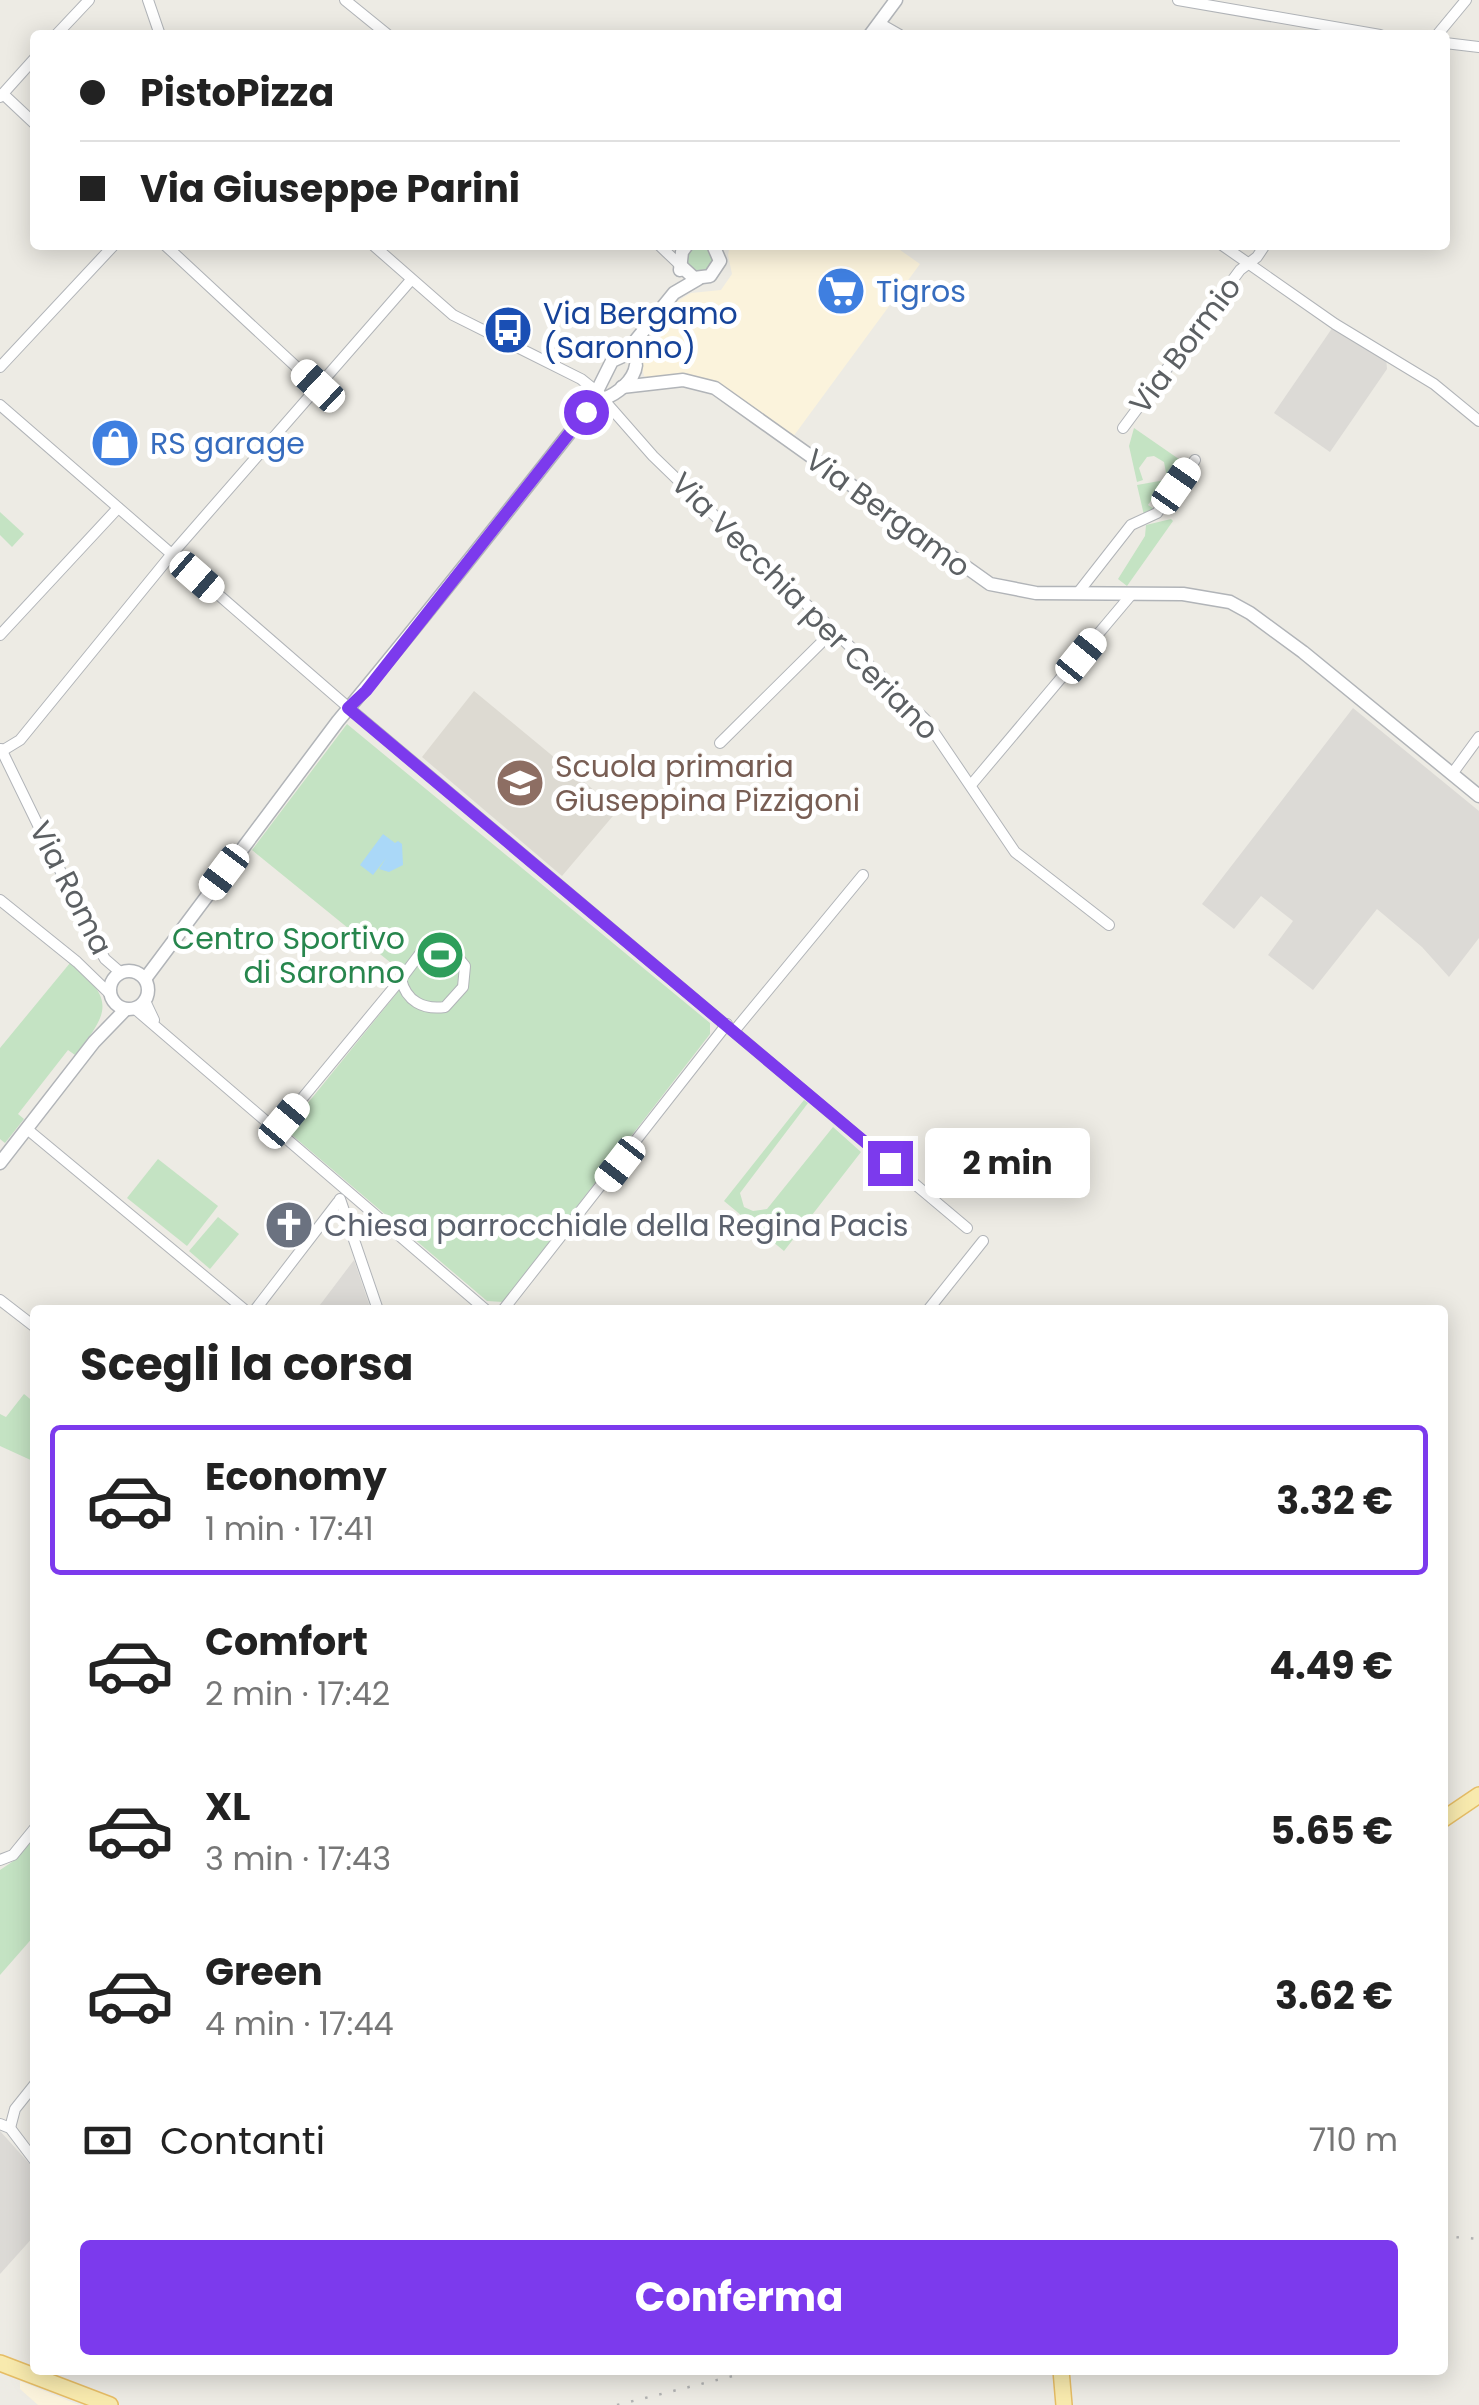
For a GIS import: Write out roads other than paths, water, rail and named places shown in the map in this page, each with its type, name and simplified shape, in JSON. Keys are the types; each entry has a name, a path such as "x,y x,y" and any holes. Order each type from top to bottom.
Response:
{"main road":[{"path":"1448,1816 1479,1795"},
{"path":"0,2363 30,2374"},
{"path":"31,2375 110,2405"},
{"path":"1061,2375 1064,2405"}],"street":[{"path":"61,30 89,0"},
{"path":"148,0 158,30"},
{"path":"345,0 382,30"},
{"path":"874,30 896,0"},
{"path":"1178,0 1351,30"},
{"path":"1441,30 1466,0"},
{"path":"879,23 891,30"},
{"path":"1450,44 1479,47"},
{"path":"30,63 1,95 30,120"},
{"path":"0,367 109,250"},
{"path":"170,250 318,386"},
{"name":"Via Bergamo","path":"379,250 453,315 605,392 688,380 715,388 980,580 1022,592 1211,597 1250,613 1479,796"},
{"path":"664,250 698,279"},
{"path":"141,976 293,772 366,691 586,412 605,392 634,374 631,361 646,330 674,293 682,250"},
{"path":"674,293 715,272 718,250"},
{"path":"1229,250 1386,357 1434,384 1479,421"},
{"name":"Via Bormio","path":"1123,428 1240,270 1261,250"},
{"path":"1,749 20,740 172,555 411,280"},
{"path":"605,392 612,362 631,361"},
{"name":"Via Bergamo","path":"631,361 663,382"},
{"name":"Via Vecchia per Ceriano","path":"605,392 620,418 653,456 925,719 1014,852 1108,925"},
{"path":"0,405 348,708 967,1228"},
{"path":"1076,594 1131,524 1157,513 1194,460"},
{"path":"0,635 118,508"},
{"path":"971,785 1131,595"},
{"path":"720,743 834,631"},
{"path":"1452,774 1479,736"},
{"name":"Via Roma","path":"1,749 94,940 105,959 120,972"},
{"path":"506,1305 731,1027 863,875"},
{"path":"0,900 77,962 117,1006 135,1006 480,1305"},
{"path":"276,1130 428,943 451,949 465,966 462,986 445,1007 431,1009 410,998 401,979"},
{"path":"0,1163 94,1042 107,1017 112,980 120,972 141,976 148,987 135,1006 94,1042"},
{"path":"26,1129 240,1305"},
{"path":"259,1305 347,1191"},
{"path":"338,1202 376,1305"},
{"path":"932,1305 982,1241"},
{"path":"0,1300 30,1323"},
{"path":"0,1860 13,1855 30,1834"},
{"path":"30,2090 5,2126 30,2155"}],"water":[{"path":"383,834 402,844 403,865 389,872 379,869 386,858 373,875 360,865"}],"railway":[{"path":"1448,2236 1479,2239"},
{"path":"617,2405 737,2375"}],"place":[{"name":"Tigros","path":"841,291"},
{"name":"Via Bergamo (Saronno)","path":"508,330"},
{"name":"RS garage","path":"115,443"},
{"name":"Scuola primaria Giuseppina Pizzigoni","path":"520,783"},
{"name":"Centro Sportivo di Saronno","path":"440,955"},
{"name":"Chiesa parrocchiale della Regina Pacis","path":"289,1225"}]}
